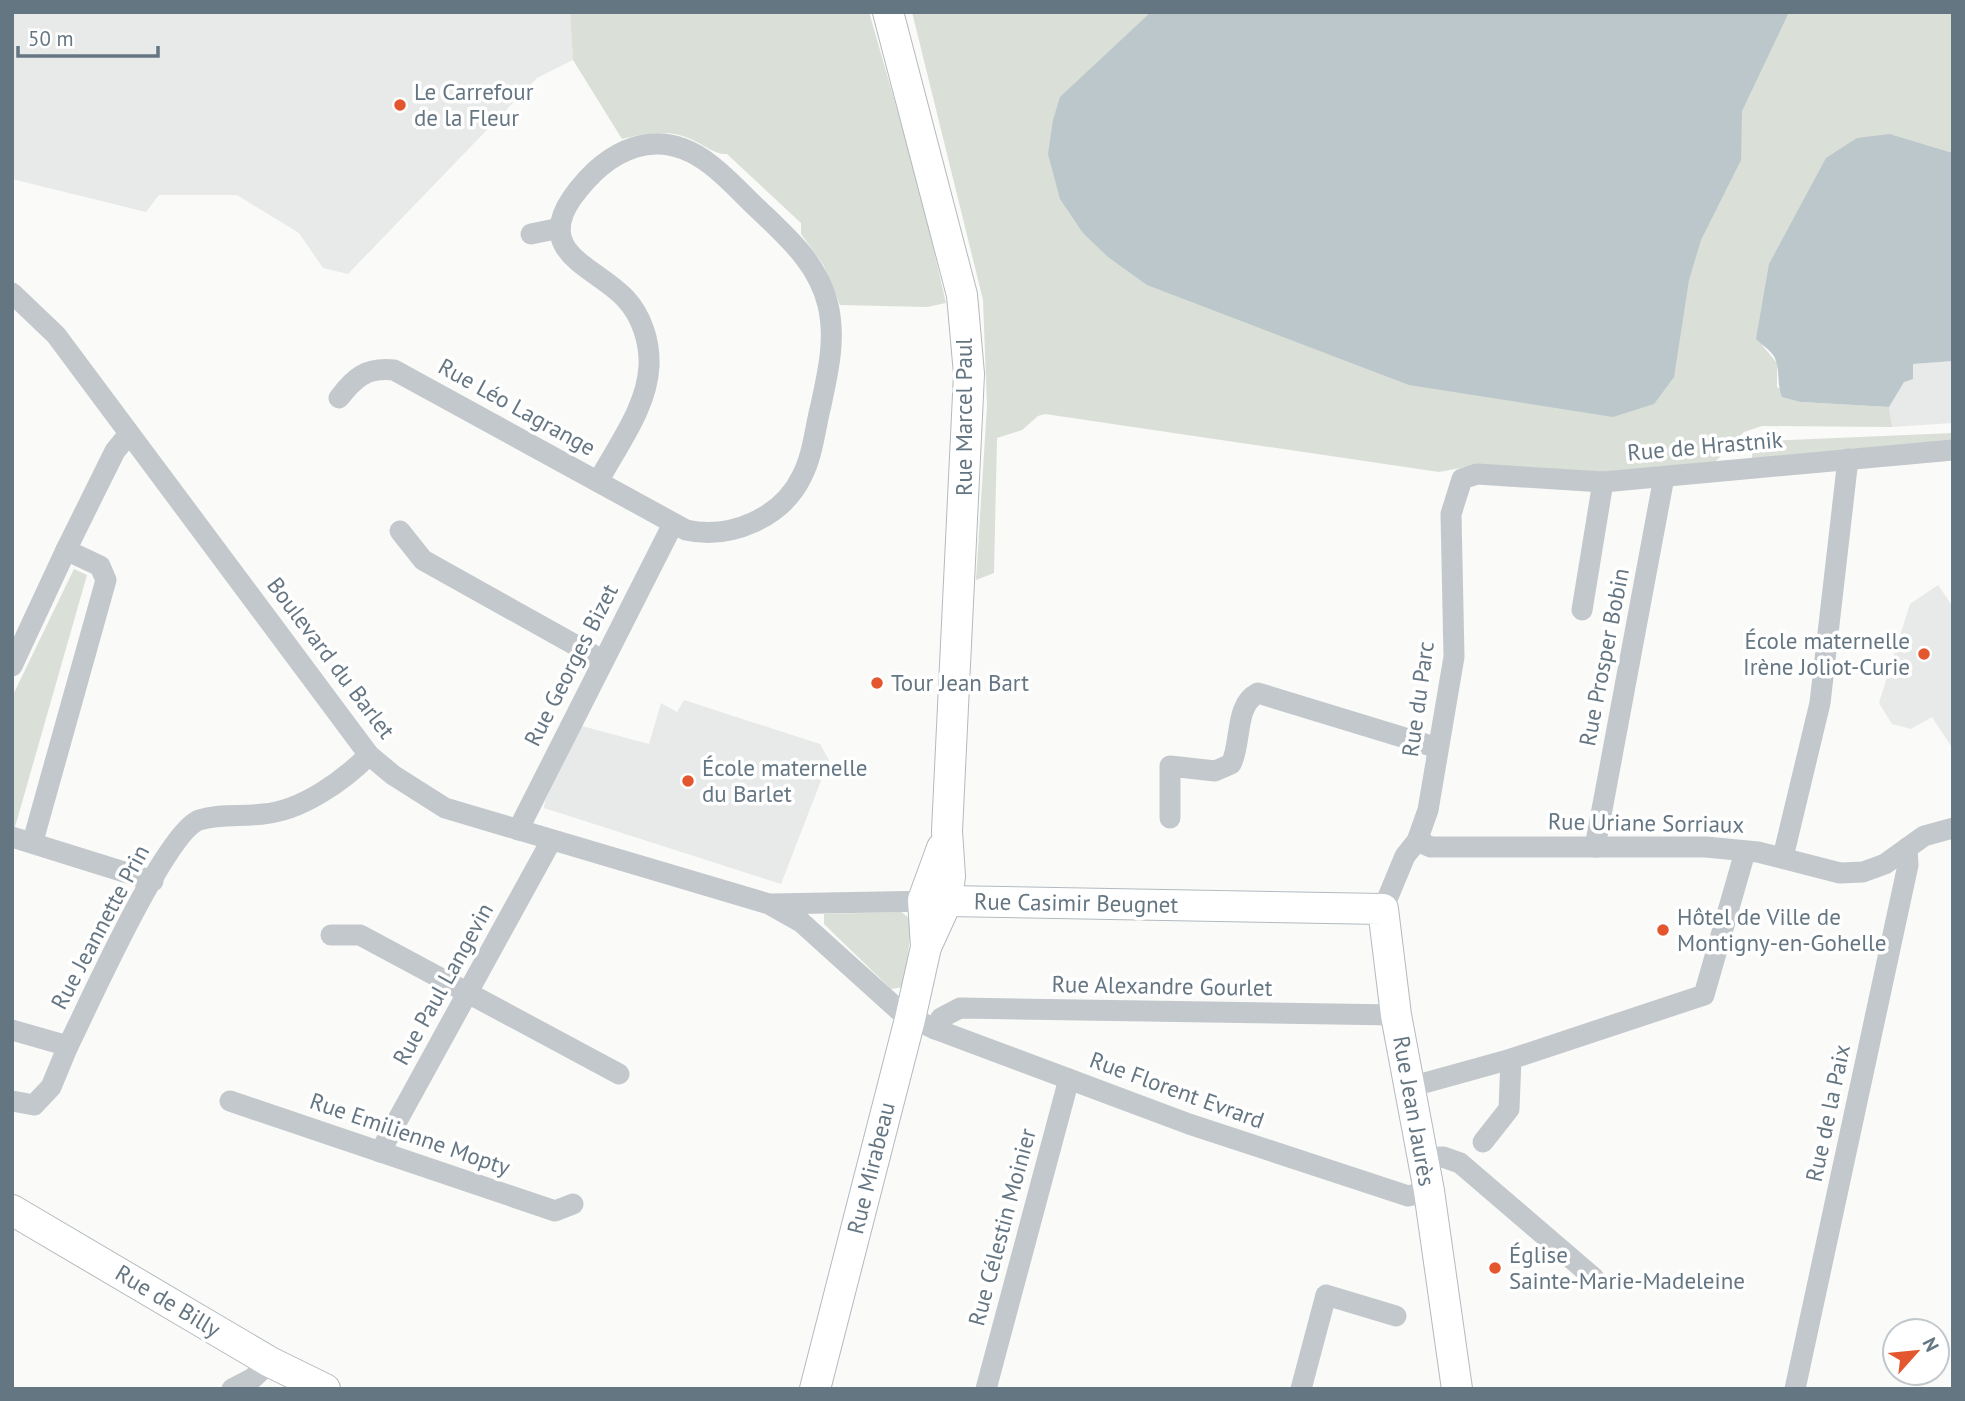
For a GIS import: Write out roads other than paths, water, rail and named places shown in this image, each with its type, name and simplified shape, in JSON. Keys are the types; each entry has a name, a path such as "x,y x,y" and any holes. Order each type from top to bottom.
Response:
{"street":[{"name":"Rue Marcel Paul","path":"888,12 962,295 969,374 947,831 935,901"},
{"name":"Rue Léo Lagrange","path":"339,398 354,379 366,371 394,370 673,524 703,534 720,534 741,528 771,512 796,488 808,461 832,347 828,305 822,287 803,253 712,165 683,149 664,144 630,148 604,162 571,199 560,228"},
{"path":"531,234 560,228 561,238 575,261 626,300 641,323 648,349 646,388 640,406 598,482"},
{"name":"Boulevard du Barlet","path":"12,293 56,335 369,755 393,775 445,808 769,904"},
{"path":"12,666 115,451 129,434"},
{"name":"Rue de Hrastnik","path":"1462,480 1477,474 1603,482 1953,450"},
{"path":"1783,857 1820,703 1849,459"},
{"name":"Rue Prosper Bobin","path":"1595,847 1664,477"},
{"name":"Rue du Parc","path":"1417,841 1428,810 1454,657 1451,513 1462,480"},
{"path":"1582,610 1603,482"},
{"name":"Rue Georges Bizet","path":"518,830 673,524"},
{"path":"400,531 423,560 602,660"},
{"path":"33,841 106,580 100,566 66,550"},
{"path":"1170,818 1170,766 1215,771 1231,764 1244,708 1250,697 1258,693 1438,748"},
{"name":"Rue Jeannette Prin","path":"12,1101 34,1105 51,1087 68,1046 153,881 173,846 197,821 228,814 265,814 304,802 351,772 369,755"},
{"name":"Rue Uriane Sorriaux","path":"1417,841 1431,847 1706,848 1783,857 1840,873 1863,872 1885,864 1924,836 1953,828"},
{"path":"12,837 33,841 153,881"},
{"name":"Rue Paul Langevin","path":"380,1152 551,841"},
{"name":"Rue Jean Jaurès","path":"1417,841 1405,856 1383,909 1396,1016 1429,1191 1457,1389"},
{"name":"Rue de la Paix","path":"1795,1389 1908,865 1907,848"},
{"path":"1410,1087 1511,1059 1704,995 1745,852"},
{"name":"Rue Casimir Beugnet","path":"769,904 803,913 935,901 1383,909"},
{"name":"Rue Mirabeau","path":"815,1389 922,1024 926,947 935,901"},
{"path":"803,913 922,1024"},
{"path":"331,935 360,935 619,1074"},
{"name":"Rue Alexandre Gourlet","path":"922,1024 960,1009 1396,1016"},
{"name":"Rue Florent Evrard","path":"922,1024 1189,1125 1408,1196 1429,1191"},
{"path":"12,1030 68,1046"},
{"path":"1483,1142 1508,1109 1511,1059"},
{"name":"Rue Célestin Moinier","path":"986,1389 1069,1079"},
{"name":"Rue Emilienne Mopty","path":"230,1101 555,1211 573,1204"},
{"path":"1423,1158 1443,1157 1460,1163 1594,1278"},
{"name":"Rue de Billy","path":"12,1210 270,1362 325,1389"},
{"path":"1301,1389 1326,1295 1396,1316"},
{"path":"232,1389 253,1378 270,1362"}],"place":[{"name":"Le Carrefour de la Fleur","path":"400,105"},
{"name":"École maternelle Irène Joliot-Curie","path":"1924,654"},
{"name":"Tour Jean Bart","path":"877,683"},
{"name":"École maternelle du Barlet","path":"688,781"},
{"name":"Hôtel de Ville de Montigny-en-Gohelle","path":"1663,930"},
{"name":"Église Sainte-Marie-Madeleine","path":"1495,1268"}]}
